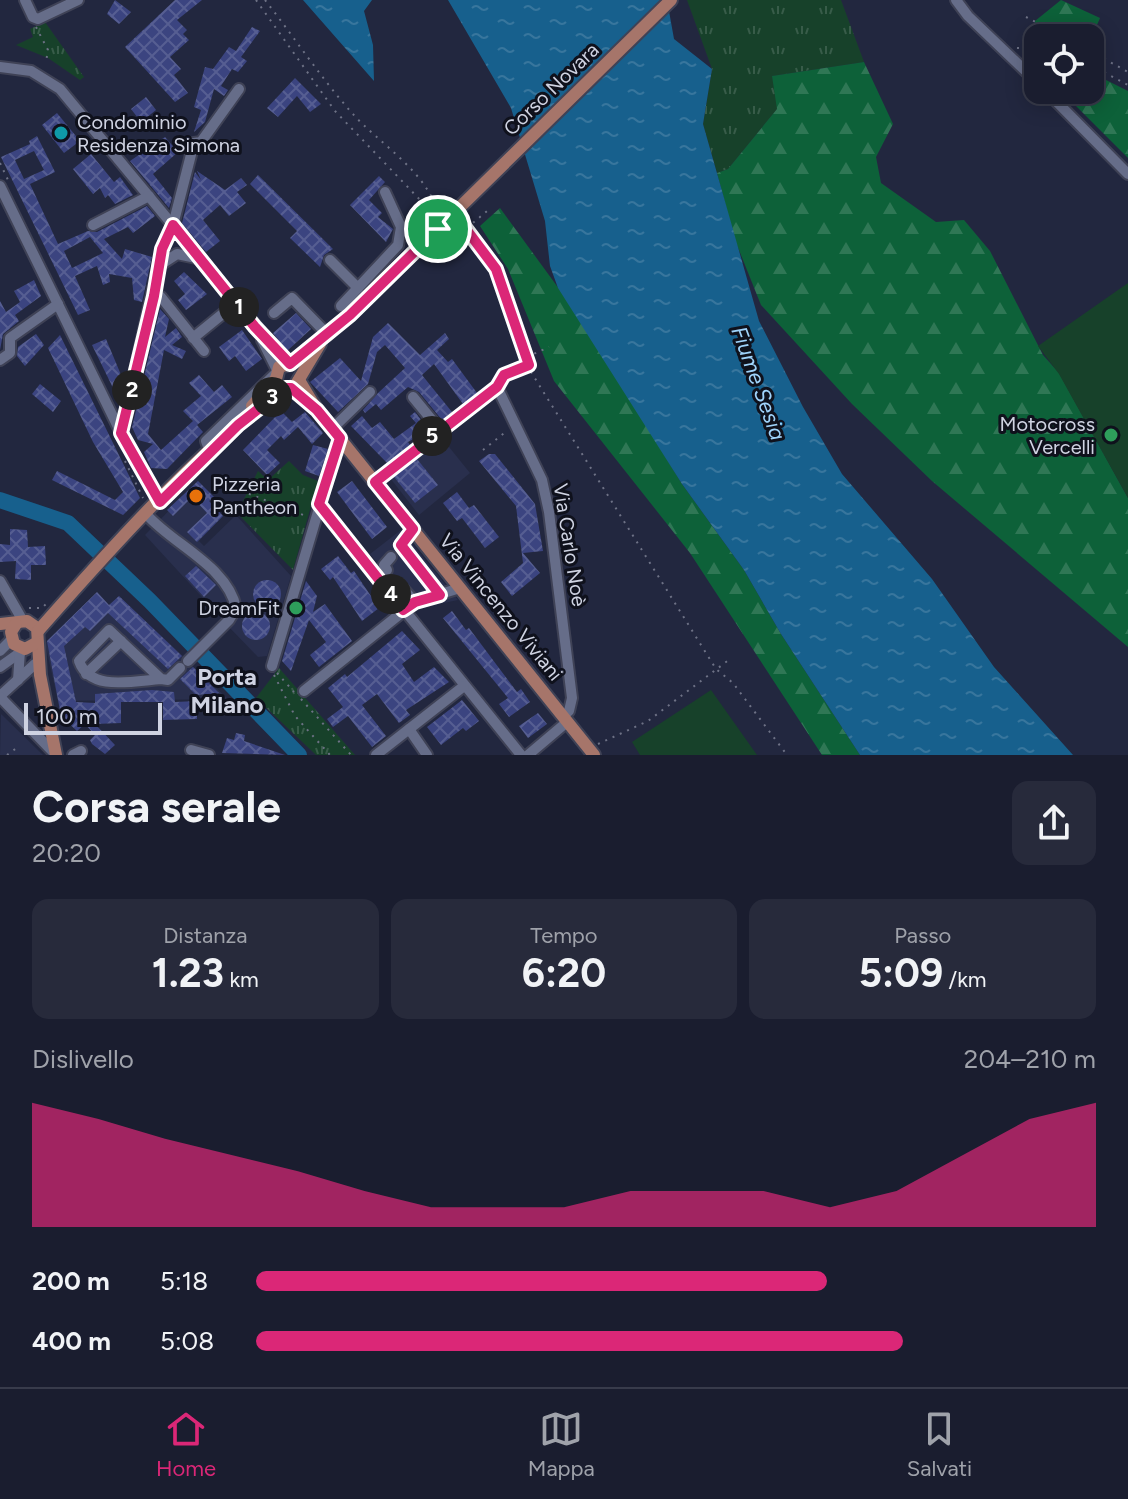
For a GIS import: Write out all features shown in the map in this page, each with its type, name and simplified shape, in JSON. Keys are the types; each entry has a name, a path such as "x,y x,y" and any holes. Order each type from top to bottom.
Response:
{"main road":[{"name":"Corso Novara","path":"22,636 128,534 146,509 160,502 326,337 342,307 438,229 671,0"},
{"name":"Via Vincenzo Viviani","path":"287,376 565,719 594,750"},
{"path":"0,624 22,636 37,669 56,755"}],"street":[{"path":"25,0 35,19 78,0"},
{"path":"956,0 968,16 1024,68"},
{"path":"0,67 31,71 53,82 201,259 255,327 287,376 206,441 210,452"},
{"path":"164,261 162,249 173,225 194,143 201,142 239,89"},
{"path":"1059,104 1128,174"},
{"path":"0,186 121,433 160,502"},
{"path":"342,307 398,245 401,227 385,192"},
{"path":"93,225 149,196"},
{"path":"121,433 164,261 177,246 180,234"},
{"path":"164,261 177,254 201,259"},
{"path":"330,260 358,288"},
{"path":"154,296 161,297 204,351"},
{"path":"274,313 292,298 326,337"},
{"path":"193,338 236,303"},
{"path":"0,360 10,353 10,338 58,304"},
{"path":"375,482 497,387"},
{"name":"Via Carlo Noè","path":"497,387 542,480 549,512 572,698 565,719"},
{"path":"272,666 315,520 336,433 370,392"},
{"path":"413,397 440,430"},
{"path":"319,504 521,755"},
{"path":"146,509 191,555 202,559 226,584 236,608 168,680 96,682 86,674 79,661 109,630 161,679"},
{"path":"387,570 384,565 413,529"},
{"path":"396,551 440,595"},
{"path":"0,581 12,597 22,636 18,680"},
{"path":"398,583 415,602"},
{"path":"304,691 415,602 460,588"},
{"path":"0,595 12,597"},
{"path":"0,651 22,636"},
{"path":"0,667 22,636"},
{"path":"86,674 121,641"},
{"path":"37,669 18,680 0,697 56,755"},
{"path":"376,755 464,686"},
{"path":"528,755 565,719"},
{"path":"409,729 427,755"},
{"path":"191,750 209,755"}],"path":[{"path":"256,0 335,111 423,203 426,211 422,221 398,245"},
{"path":"265,0 350,111 422,183 435,204 438,229"},
{"path":"1026,17 1039,24"},
{"path":"37,29 48,50 46,62"},
{"path":"1004,47 1024,48"},
{"path":"1104,59 1128,72"},
{"path":"1104,72 1128,85"},
{"path":"457,210 496,269 529,365 716,669 733,683 787,755"},
{"path":"467,228 487,211"},
{"path":"526,357 549,347"},
{"path":"497,387 504,375 529,365"},
{"path":"483,450 516,426"},
{"path":"131,467 146,509"},
{"path":"234,488 315,520"},
{"path":"34,608 42,608"},
{"path":"594,750 648,721 730,659"},
{"path":"272,666 295,716 330,755"},
{"path":"272,666 351,755"},
{"path":"7,755 18,747"}],"shaded area":[{"path":"441,437 470,473 419,515 390,478"},
{"path":"198,481 214,497 210,502 223,516 199,541 204,546 236,515 291,576 267,656 258,657 228,626 190,664 228,699 58,701 45,643 92,597 105,609 119,596 185,658 223,620 145,535"},
{"path":"401,530 458,600 415,609 395,585 370,554"},
{"path":"1,714 43,755 0,755"}],"green space":[{"path":"687,0 841,0 864,62 772,76 778,108 728,169 717,173 703,124 712,69"},
{"path":"1061,0 1100,18 1097,24 1035,24"},
{"path":"45,22 84,77 80,80 48,58 16,45 33,37 30,29"},
{"path":"864,62 893,124 876,157 881,183 936,222 964,220 990,251 1043,355 1059,373 1128,498 1128,647 932,481 852,404 761,305 735,240 717,173 728,169 777,109 772,76"},
{"path":"1104,79 1128,91 1128,158 1074,104 1104,104"},
{"path":"500,208 581,319 682,484 744,570 781,634 860,755 822,755 690,553 554,381 508,269 480,226"},
{"name":"Motocross Vercelli","path":"1128,283 1128,498 1059,374 1038,346"},
{"path":"289,461 303,475 318,481 293,570 237,513 258,471 268,480"},
{"path":"279,668 355,755 316,755 256,698"},
{"path":"711,690 757,755 640,755 632,742"}],"water":[{"path":"303,0 372,0 364,11 373,45 374,81"},
{"name":"Fiume Sesia","path":"448,0 667,0 674,39 712,69 703,124 759,321 803,407 842,474 932,579 994,667 1073,755 860,755 781,634 744,570 682,484 558,288 550,266 545,221 511,108"}],"building":[{"path":"115,0 131,12 119,24 107,14"},
{"path":"175,0 202,0 177,20 187,30 183,34 189,40 170,57 181,69 174,75 188,93 175,102 125,47"},
{"path":"252,27 260,31 241,57 247,61 238,72 232,69 221,86 228,90 224,96 214,89 205,122 194,132 201,110 194,107 205,67 213,69 229,47 236,51"},
{"path":"295,78 321,104 310,112 297,96 278,117 267,108"},
{"path":"146,97 156,110 141,122 131,109"},
{"name":"Condominio Residenza Simona","path":"57,113 80,141 64,153 42,125"},
{"path":"37,136 55,172 30,184 58,244 88,231 97,232 147,206 155,216 133,233 128,227 104,239 122,259 125,249 152,257 142,302 134,300 132,278 109,274 110,282 103,285 97,266 75,276 90,310 78,315 1,157 30,144 29,141","holes":["34,151 44,170 24,179 15,160","90,237 103,253 72,268 64,251"]},
{"path":"165,137 178,152 153,174 172,198 169,208 130,161"},
{"path":"91,154 114,182 120,177 133,195 115,204 108,195 105,198 100,188 93,194 73,169"},
{"path":"197,171 225,190 241,178 247,185 237,192 246,203 229,216 220,205 203,220 220,241 206,252 182,223 195,172 201,180"},
{"path":"258,175 333,249 324,255 320,267 290,238 297,231 250,184"},
{"path":"379,176 385,182 369,200 382,213 378,217 393,229 386,242 350,205"},
{"path":"184,272 207,294 186,310 178,300 185,294 174,281"},
{"path":"34,280 41,296 15,315 19,321 3,334 0,350 0,301 6,312 20,302 14,291"},
{"path":"160,309 169,319 165,337 176,328 182,337 172,345 186,351 182,359 164,350 148,434 161,450 193,421 183,411 201,396 189,383 199,375 214,392 222,385 232,397 197,425 203,432 167,469 151,468 144,452 153,444 138,440 132,427"},
{"path":"296,313 311,329 287,351 273,333"},
{"path":"388,323 420,355 445,333 449,339 437,350 448,362 452,359 477,393 463,404 434,364 422,375 452,412 442,420 419,392 408,387 381,410 376,404 365,413 363,410 378,393 405,368 385,345 377,352 368,384 338,412 310,382 340,358 361,381 373,337"},
{"path":"242,330 262,359 246,371 235,356 229,361 219,347"},
{"path":"36,334 44,345 25,366 17,356 18,347"},
{"path":"60,335 140,498 123,515 52,480 57,471 115,500 123,492 93,442 48,348"},
{"path":"106,339 124,382 121,394 116,394 92,345"},
{"path":"40,384 61,401 53,412 32,394"},
{"path":"281,411 292,422 305,412 323,433 312,444 298,427 284,440 281,436 267,450 280,463 267,475 243,450"},
{"path":"415,412 429,430 408,442 410,445 387,463 351,426 362,416 372,428 380,422 394,439 416,423 410,416"},
{"path":"313,445 328,449 319,476 305,471"},
{"path":"489,454 495,454 535,504 543,551 523,553 540,573 512,596 501,582 523,563 516,506 479,461"},
{"path":"417,459 438,485 415,503 394,477"},
{"path":"198,481 214,497 209,501 223,516 197,542 187,532 207,513 192,497 173,516 167,510"},
{"path":"352,481 387,527 372,539 337,492"},
{"path":"457,492 469,508 474,505 499,537 485,548 462,518 457,521 443,503"},
{"path":"10,529 27,530 28,547 45,546 46,565 31,565 31,580 15,579 16,561 0,562 0,544 10,545"},
{"path":"338,556 351,573 354,571 379,608 362,621 333,577 330,580 321,569"},
{"path":"196,566 216,585 204,597 185,576"},
{"path":"267,580 277,584 281,594 277,604 267,608 257,604 253,594 257,584"},
{"path":"306,581 317,596 313,612 325,604 352,641 319,667 310,655 326,642 309,620 291,671 282,661"},
{"path":"97,592 109,605 119,596 182,656 168,669 108,613 90,631 85,627 64,646 76,702 95,703 95,694 152,690 174,692 175,702 197,701 197,719 163,720 163,702 121,702 121,723 95,724 115,745 105,754 92,744 90,740 95,735 85,724 77,731 61,716 47,641"},
{"path":"452,611 466,630 469,628 517,692 521,689 530,702 509,717 499,704 508,698 443,618"},
{"path":"256,612 266,616 270,626 266,636 256,640 246,636 242,626 246,616"},
{"path":"402,631 420,650 402,664 414,682 434,667 449,682 406,710 410,715 399,723 377,694 362,705 386,736 372,747 348,716 333,727 327,719 343,707 328,688 345,674 347,677"},
{"path":"193,667 219,693 196,695 180,679"},
{"path":"462,700 479,721 466,731 463,728 441,745 427,727"},
{"path":"538,713 547,724 528,738 519,726"},
{"path":"236,733 245,735 244,741 285,755 222,753 227,738 234,740"}],"waterway":[{"path":"0,500 68,523 150,601 299,755"}],"place":[{"name":"Condominio Residenza Simona","path":"61,133"},
{"name":"Motocross Vercelli","path":"1111,435"},
{"name":"Pizzeria Pantheon","path":"196,496"},
{"name":"DreamFit","path":"296,608"}],"district":[{"name":"Porta Milano","path":"227,691"}],"route":[{"path":"454,213 487,255 503,287 529,365 504,375 497,387 375,482 413,529 401,545 440,595 415,602 403,610 319,504 340,438 317,410 291,388 285,388 238,425 160,502 121,433 154,296 162,249 173,225 255,327 290,364 350,315 438,229 454,213"}]}
